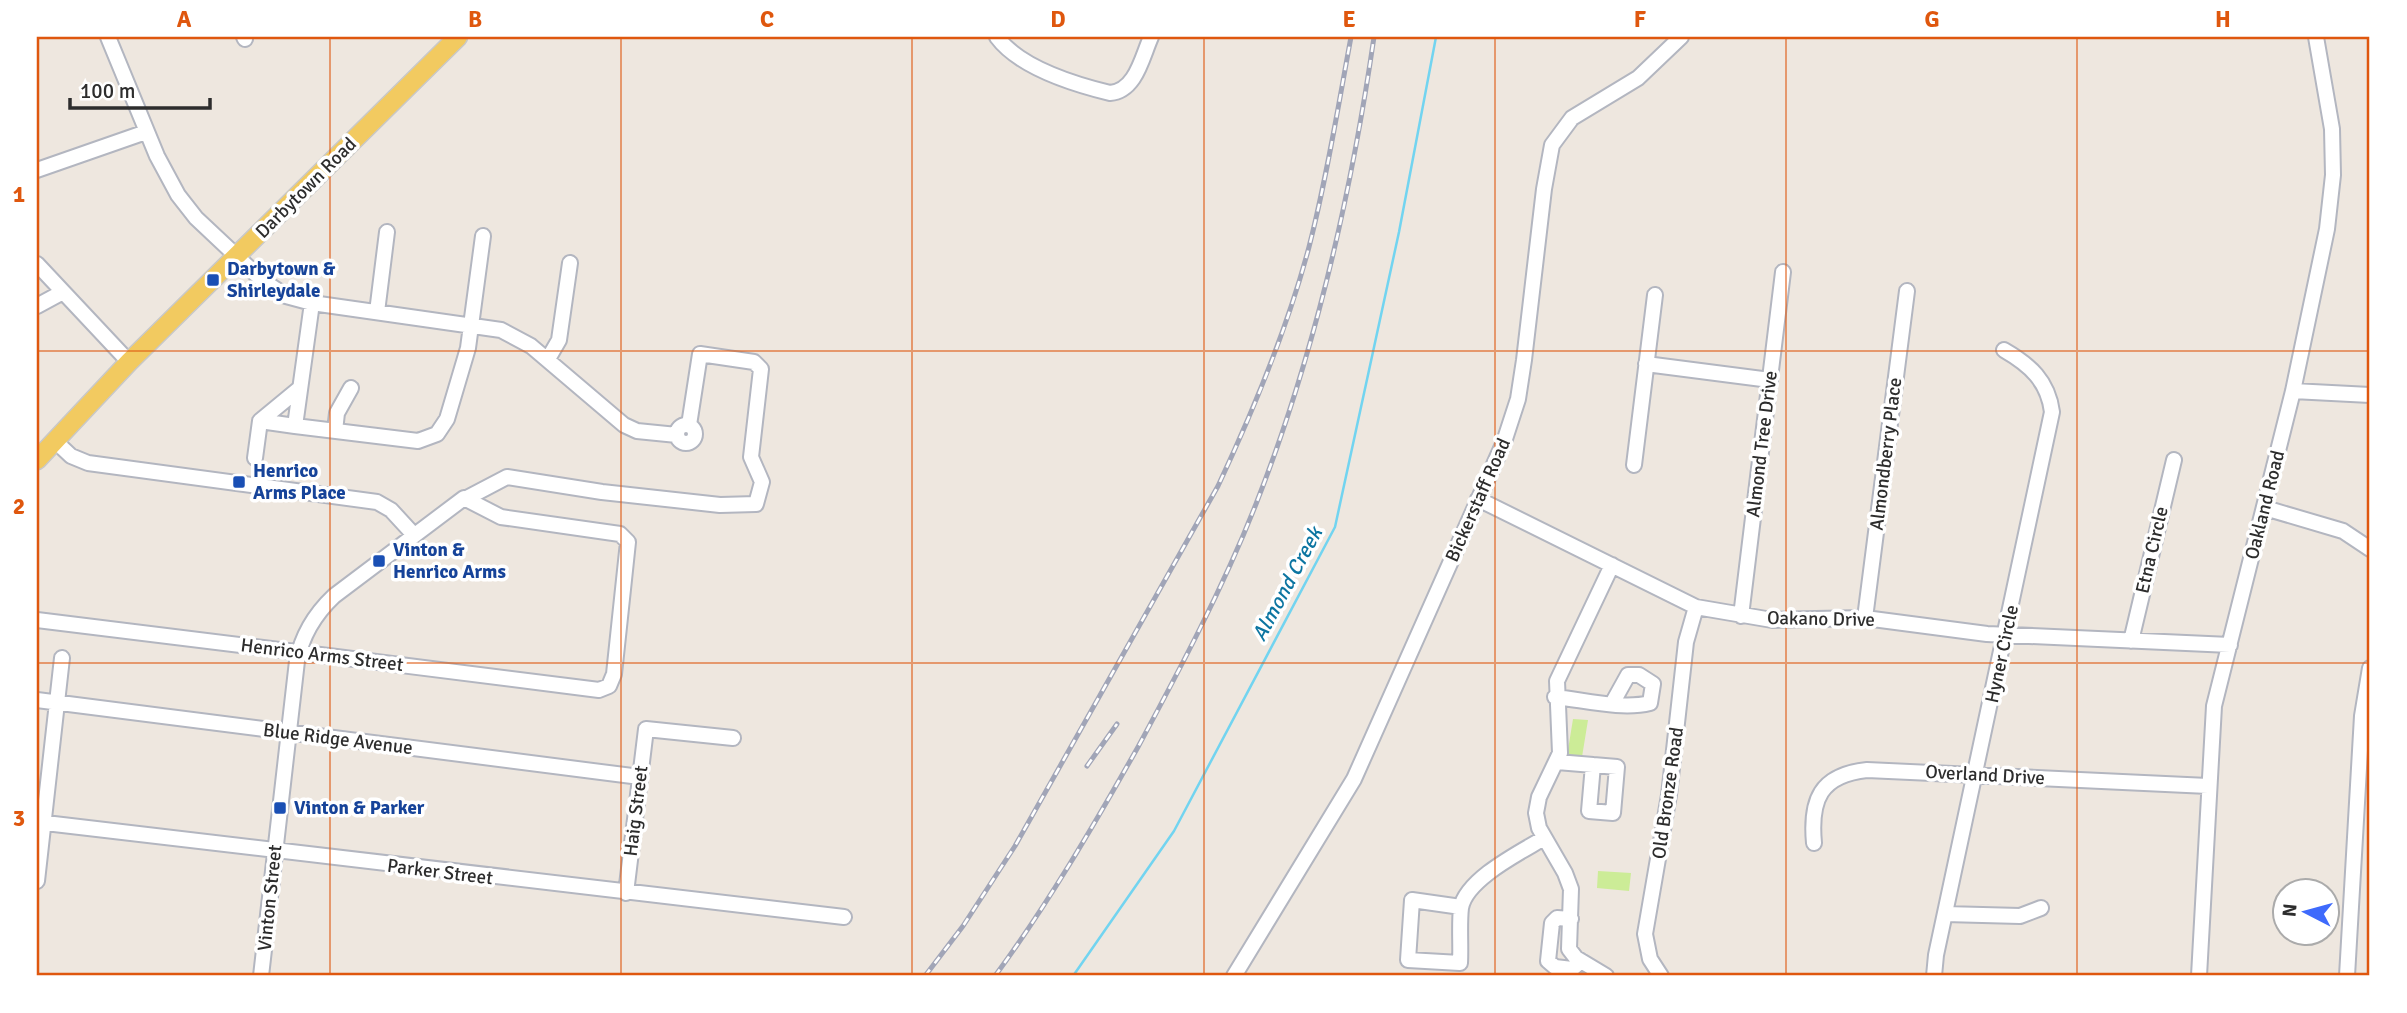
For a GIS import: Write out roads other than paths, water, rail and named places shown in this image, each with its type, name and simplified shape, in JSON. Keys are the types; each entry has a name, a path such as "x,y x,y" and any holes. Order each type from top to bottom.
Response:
{"main road":[{"name":"Darbytown Road","path":"37,460 129,362 458,37"}],"street":[{"path":"108,37 146,132 178,195 196,218 275,290 312,303 472,324 518,338 548,359 559,340 570,263"},
{"path":"997,37 1011,52 1030,63 1098,90 1115,92 1126,87 1133,79 1151,37"},
{"name":"Bickerstaff Road","path":"1234,976 1354,779 1504,442 1518,400 1552,145 1572,118 1638,78 1681,37"},
{"name":"Oakland Road","path":"2199,976 2214,706 2293,391 2327,229 2333,175 2330,105 2316,37"},
{"path":"37,170 146,132"},
{"path":"377,312 387,232"},
{"path":"260,421 418,441 437,434 447,419 468,348 483,236"},
{"path":"37,264 61,293 129,362"},
{"name":"Almond Tree Drive","path":"1741,616 1783,272"},
{"name":"Almondberry Place","path":"1866,618 1908,291"},
{"path":"37,306 61,293"},
{"path":"1634,465 1655,295"},
{"path":"295,426 312,303"},
{"name":"Hyner Circle","path":"1934,976 2052,412 2049,394 2040,379 2026,363 2004,350"},
{"name":"Vinton Street","path":"261,976 298,653 310,624 328,602 465,499 508,477 602,492 720,505 756,504 762,482 751,457 761,369 754,362 700,354 683,430 637,431 606,412 587,390 548,359"},
{"path":"1646,364 1770,380"},
{"path":"255,458 260,421 300,388"},
{"path":"335,431 337,413 351,388"},
{"path":"2293,391 2370,395"},
{"path":"55,441 71,456 88,463 377,502 391,510 414,535"},
{"name":"Etna Circle","path":"2131,641 2174,460"},
{"name":"Henrico Arms Street","path":"37,620 599,690 607,687 614,674 628,542 620,534 493,516 465,499"},
{"name":"Oakano Drive","path":"1478,499 1696,607 1741,616 1794,621 1866,618 1959,632 2230,645"},
{"path":"2265,508 2343,531 2370,549"},
{"path":"1605,976 1581,961 1569,949 1572,900 1568,880 1536,818 1537,804 1557,762 1561,742 1556,697 1560,672 1612,565"},
{"name":"Old Bronze Road","path":"1661,976 1650,959 1645,934 1670,795 1686,642 1696,607"},
{"path":"37,881 39,822 62,658"},
{"path":"2347,976 2364,800 2362,716 2370,668"},
{"path":"1556,697 1613,702"},
{"name":"Blue Ridge Avenue","path":"37,700 640,777"},
{"name":"Haig Street","path":"626,893 646,729 733,738"},
{"path":"1557,762 1594,765"},
{"name":"Overland Drive","path":"1815,843 1812,820 1817,799 1827,785 1846,773 1867,770 2208,786"},
{"name":"Parker Street","path":"39,822 275,853 844,918"},
{"path":"1461,907 1412,900 1408,960 1460,963 1461,907 1473,888 1492,870 1544,838"},
{"path":"1945,914 2020,916 2041,908"},
{"path":"1571,919 1557,918 1552,922 1548,961 1555,967 1572,970 1581,961"}],"waterway":[{"name":"Almond Creek","path":"1073,976 1174,831 1335,527 1399,232 1436,37"}],"railway":[{"path":"925,976 963,926 1015,846 1218,486 1269,369 1291,309 1321,194 1351,37"},
{"path":"995,976 1070,864 1138,747 1216,597 1256,504 1296,390 1328,274 1354,156 1374,37"},
{"path":"1087,766 1117,724"}],"place":[{"name":"Darbytown & Shirleydale","path":"213,280"},
{"name":"Henrico Arms Place","path":"239,482"},
{"name":"Vinton & Henrico Arms","path":"379,561"},
{"name":"Vinton & Parker","path":"280,808"}]}
